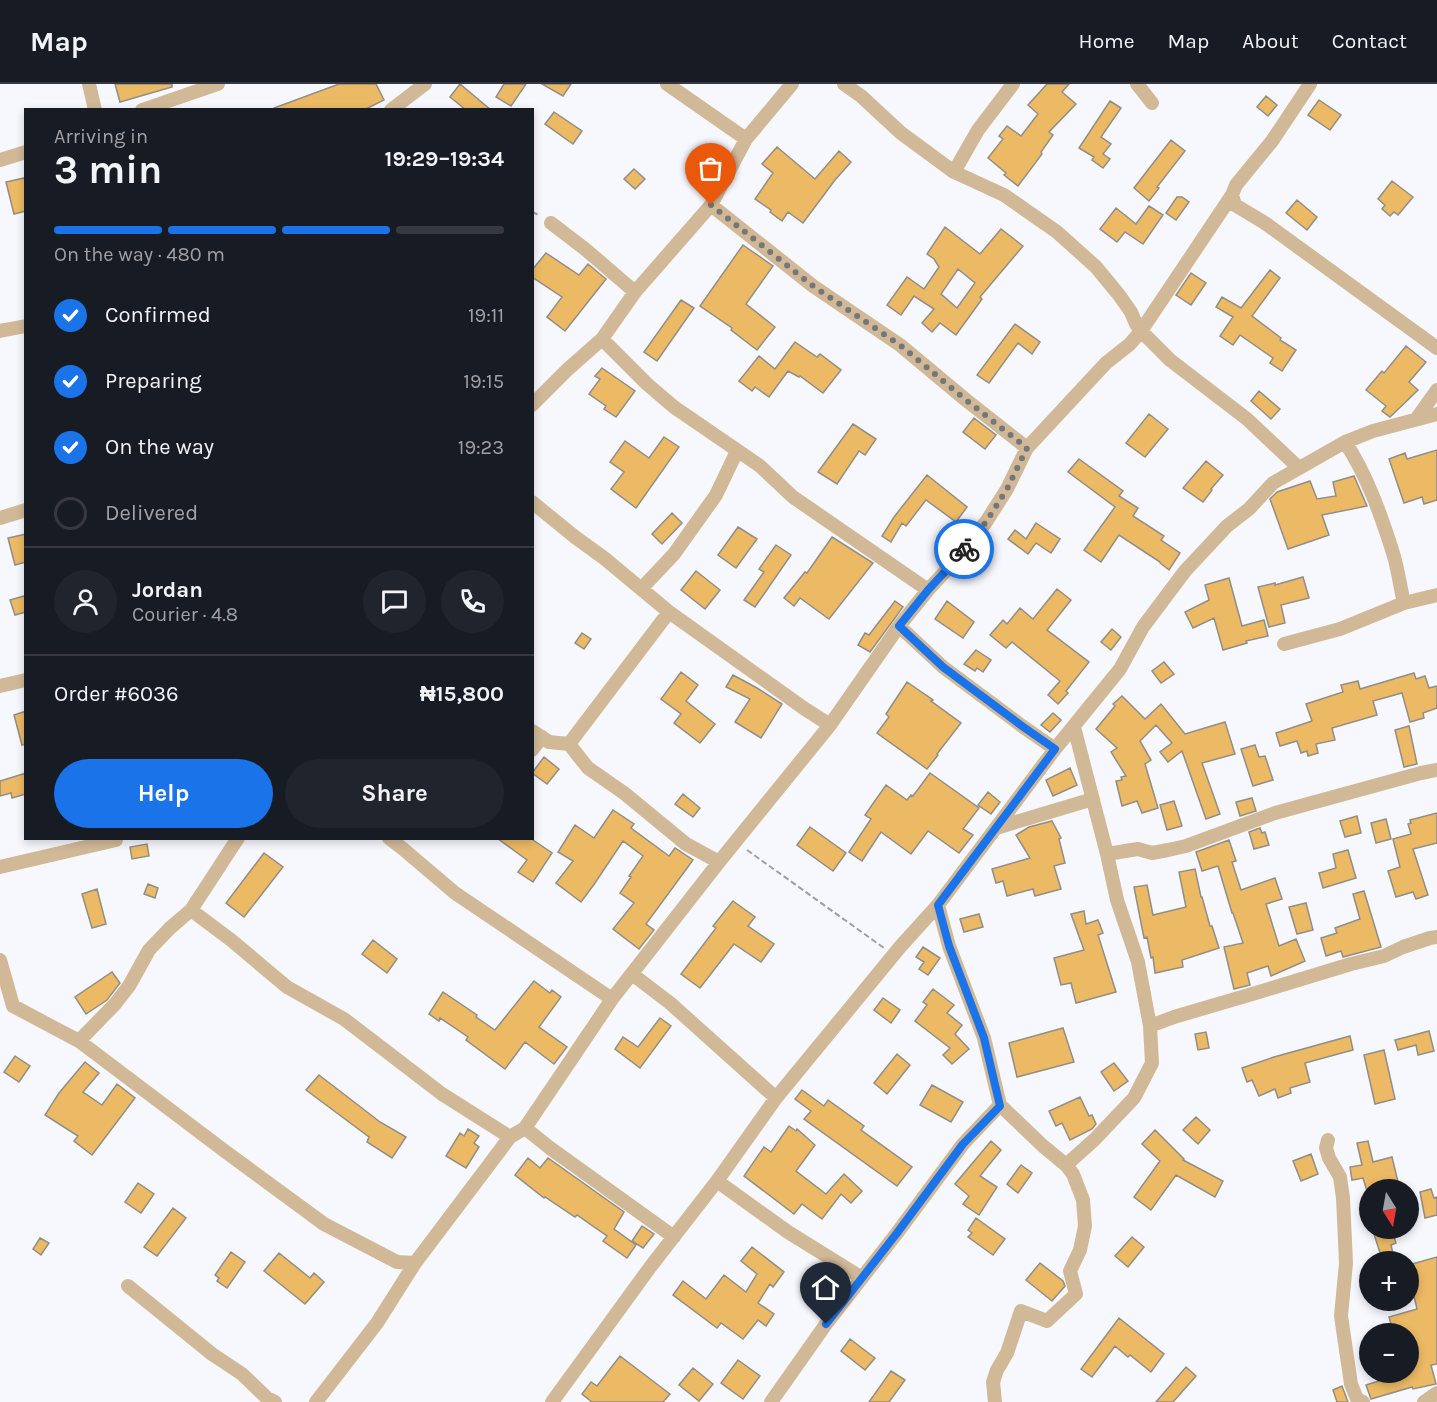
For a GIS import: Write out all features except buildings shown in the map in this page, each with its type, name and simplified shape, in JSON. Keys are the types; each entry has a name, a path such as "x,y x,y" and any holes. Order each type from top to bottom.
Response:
{"street":[{"path":"89,84 95,108"},
{"path":"148,108 218,84"},
{"path":"394,108 424,84"},
{"path":"667,84 746,139"},
{"path":"534,403 602,339 635,292 711,205 746,139 792,84"},
{"path":"844,84 861,96 901,133 954,172 1004,195 1057,232 1095,267 1119,295 1141,331 1170,360 1247,419 1299,468"},
{"path":"954,172 978,130 1013,84"},
{"path":"1137,84 1152,103"},
{"path":"316,1402 377,1323 415,1263 510,1137 525,1128 612,999 830,725 899,626 986,522 1007,489 1027,448 1106,363 1130,344 1141,331 1233,195 1236,185 1272,141 1310,84"},
{"path":"0,160 24,153"},
{"path":"1233,195 1235,205 1265,223 1437,348"},
{"path":"711,205 813,286 900,345 1027,448"},
{"path":"551,223 635,292"},
{"path":"0,330 24,326"},
{"path":"602,339 647,384 674,407 760,466 793,497 928,590"},
{"path":"1417,418 1437,390"},
{"path":"552,1402 776,1098 893,955 938,905 1055,749 1120,669 1143,627 1185,571 1227,526 1249,509 1273,483 1345,442 1373,431 1437,414"},
{"path":"1345,442 1356,459 1374,499 1394,555 1404,603"},
{"path":"641,589 674,554 716,495 737,451"},
{"path":"534,504 669,612 830,725"},
{"path":"0,518 24,511"},
{"path":"1284,644 1340,629 1404,603 1437,595"},
{"path":"569,744 669,612"},
{"path":"899,626 943,667 1055,749"},
{"path":"0,686 24,680"},
{"path":"1066,1165 1094,1140 1134,1098 1152,1063 1150,1026 1138,962 1117,900 1074,727"},
{"path":"537,734 549,742 569,744 588,768 624,793 686,844 719,862"},
{"path":"1107,854 1138,849 1152,853 1186,846 1275,813 1437,770"},
{"path":"996,828 1093,799"},
{"path":"0,867 116,840"},
{"path":"391,840 455,893 612,999"},
{"path":"79,1041 115,1005 129,986 149,950 191,910 232,841"},
{"path":"938,905 949,946 984,1038 1000,1106 1066,1165 1073,1174 1083,1200 1085,1226 1080,1250 1070,1271 1076,1294 1047,1322 1021,1311 1007,1353 993,1382 994,1402"},
{"path":"191,910 287,987 344,1019 442,1094 510,1137"},
{"path":"1150,1026 1384,956 1403,947 1437,937"},
{"path":"0,960 13,1006 79,1041 324,1224 397,1262 415,1263"},
{"path":"632,974 670,1003 776,1098"},
{"path":"771,1402 826,1324 963,1144 1000,1106"},
{"path":"525,1128 674,1237"},
{"path":"1328,1140 1326,1148 1340,1177 1343,1198 1346,1263 1341,1316 1344,1345 1351,1384 1357,1399 1363,1402"},
{"path":"717,1181 788,1232 862,1278"},
{"path":"128,1286 212,1354 242,1374 267,1398 275,1402"},
{"path":"1424,1402 1437,1393"}],"path":[{"path":"735,842 893,955"}],"way so far":[{"path":"711,205 813,286 900,345 1027,448 1007,489 986,522 964,549"}],"route":[{"path":"826,1324 963,1144 1000,1106 984,1038 949,946 938,905 1055,749 943,667 899,626 964,549"}]}
